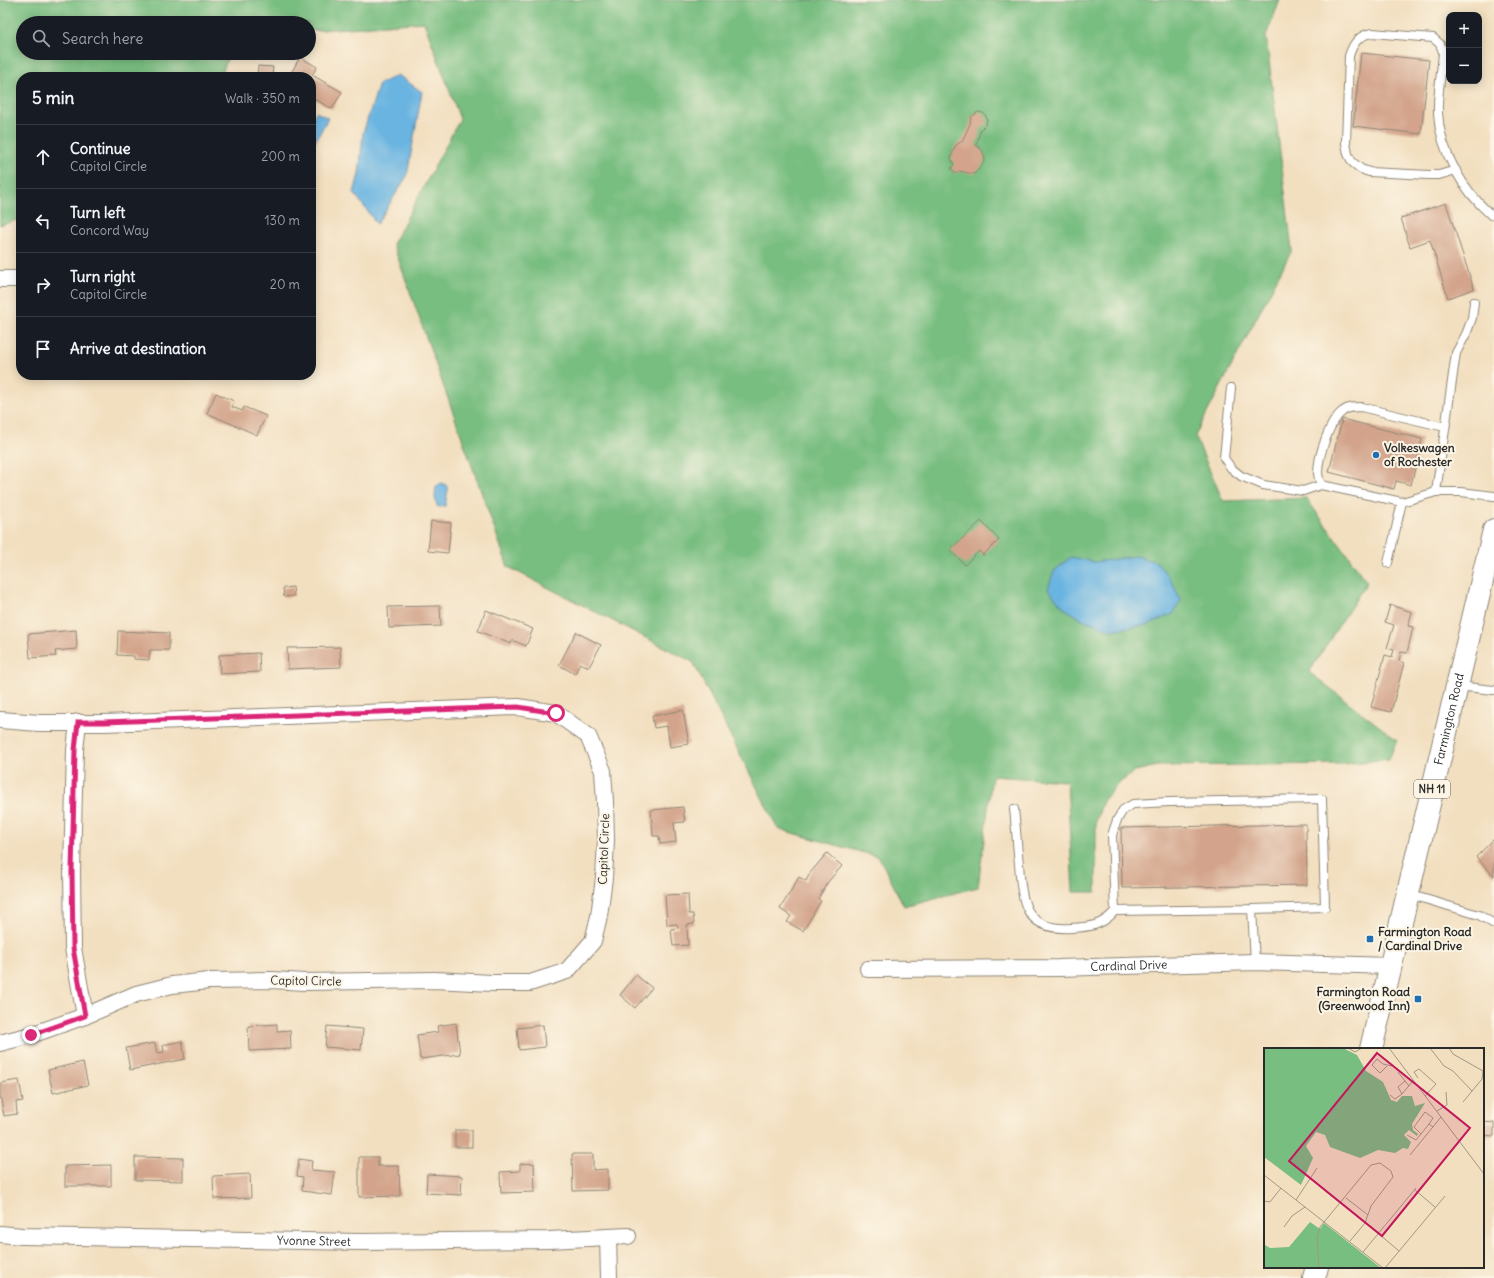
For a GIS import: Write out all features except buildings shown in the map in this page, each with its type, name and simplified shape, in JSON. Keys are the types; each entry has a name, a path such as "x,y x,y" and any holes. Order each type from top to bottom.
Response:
{"highway":[{"name":"Farmington Road","path":"1374,1048 1391,966 1494,530"},
{"path":"1314,1278 1317,1268"}],"street":[{"path":"0,279 16,279"},
{"name":"Capitol Circle","path":"0,720 39,723 104,722 479,708 518,707 533,709 556,713 588,736 603,771 605,802 604,870 600,916 593,941 567,971 530,983 435,980 304,982 272,980 172,985 136,994 85,1016 31,1035 0,1043"},
{"path":"78,722 75,750 72,871 73,948 85,1016"},
{"name":"Cardinal Drive","path":"868,969 1059,968 1255,962 1391,966"},
{"path":"0,1234 0,1239"},
{"name":"Yvonne Street","path":"0,1234 22,1236 361,1242 549,1240 628,1236"},
{"path":"608,1237 609,1278"}],"lane":[{"path":"1456,170 1430,176 1379,173 1369,172 1352,162 1348,154 1346,143 1349,56 1352,46 1358,38 1365,34 1372,33 1433,38 1440,44 1443,52 1438,113 1441,132 1447,152 1468,192 1491,215"},
{"path":"1436,492 1456,353 1467,332 1472,318 1474,302"},
{"path":"1231,388 1224,458 1231,468 1241,476 1263,485 1304,491 1321,485 1402,502 1436,492 1461,492 1494,496"},
{"path":"1321,485 1318,474 1327,435 1333,422 1342,412 1352,407 1361,407 1445,427"},
{"path":"1388,563 1402,502"},
{"path":"1456,686 1494,690"},
{"path":"1014,809 1021,890 1024,905 1032,917 1042,924 1057,929 1092,926 1103,922 1115,911 1325,907 1322,799 1133,804 1123,810 1117,820 1112,835 1115,911"},
{"path":"1408,894 1479,915 1494,924"},
{"path":"1252,909 1255,962"}],"green space":[{"path":"0,0 1280,0 1266,36 1292,250 1195,436 1223,501 1306,498 1367,582 1309,672 1397,740 1389,759 1344,764 1157,766 1135,771 1118,784 1103,801 1096,821 1096,892 1073,892 1067,781 992,776 978,887 904,906 879,857 778,829 693,662 508,567 393,244 460,119 424,22 316,30 316,16 16,16 16,60 227,60 223,72 16,72 16,220 0,225"}],"water":[{"path":"398,75 422,92 407,176 377,224 354,193 359,174 363,133 379,84"},
{"path":"316,112 328,118 316,140"},
{"path":"441,483 446,485 448,490 445,506 440,507 437,506 435,497 436,487"},
{"path":"1136,556 1157,562 1170,579 1181,600 1173,614 1147,625 1111,630 1082,619 1064,608 1048,589 1054,571 1071,557 1095,562"}],"place":[{"name":"Volkeswagen of Rochester","path":"1376,455"},
{"name":"Farmington Road / Cardinal Drive","path":"1370,939"},
{"name":"Farmington Road (Greenwood Inn)","path":"1418,999"}],"route":[{"path":"31,1035 85,1016 73,948 72,871 75,750 78,722 518,707 556,713"}]}
